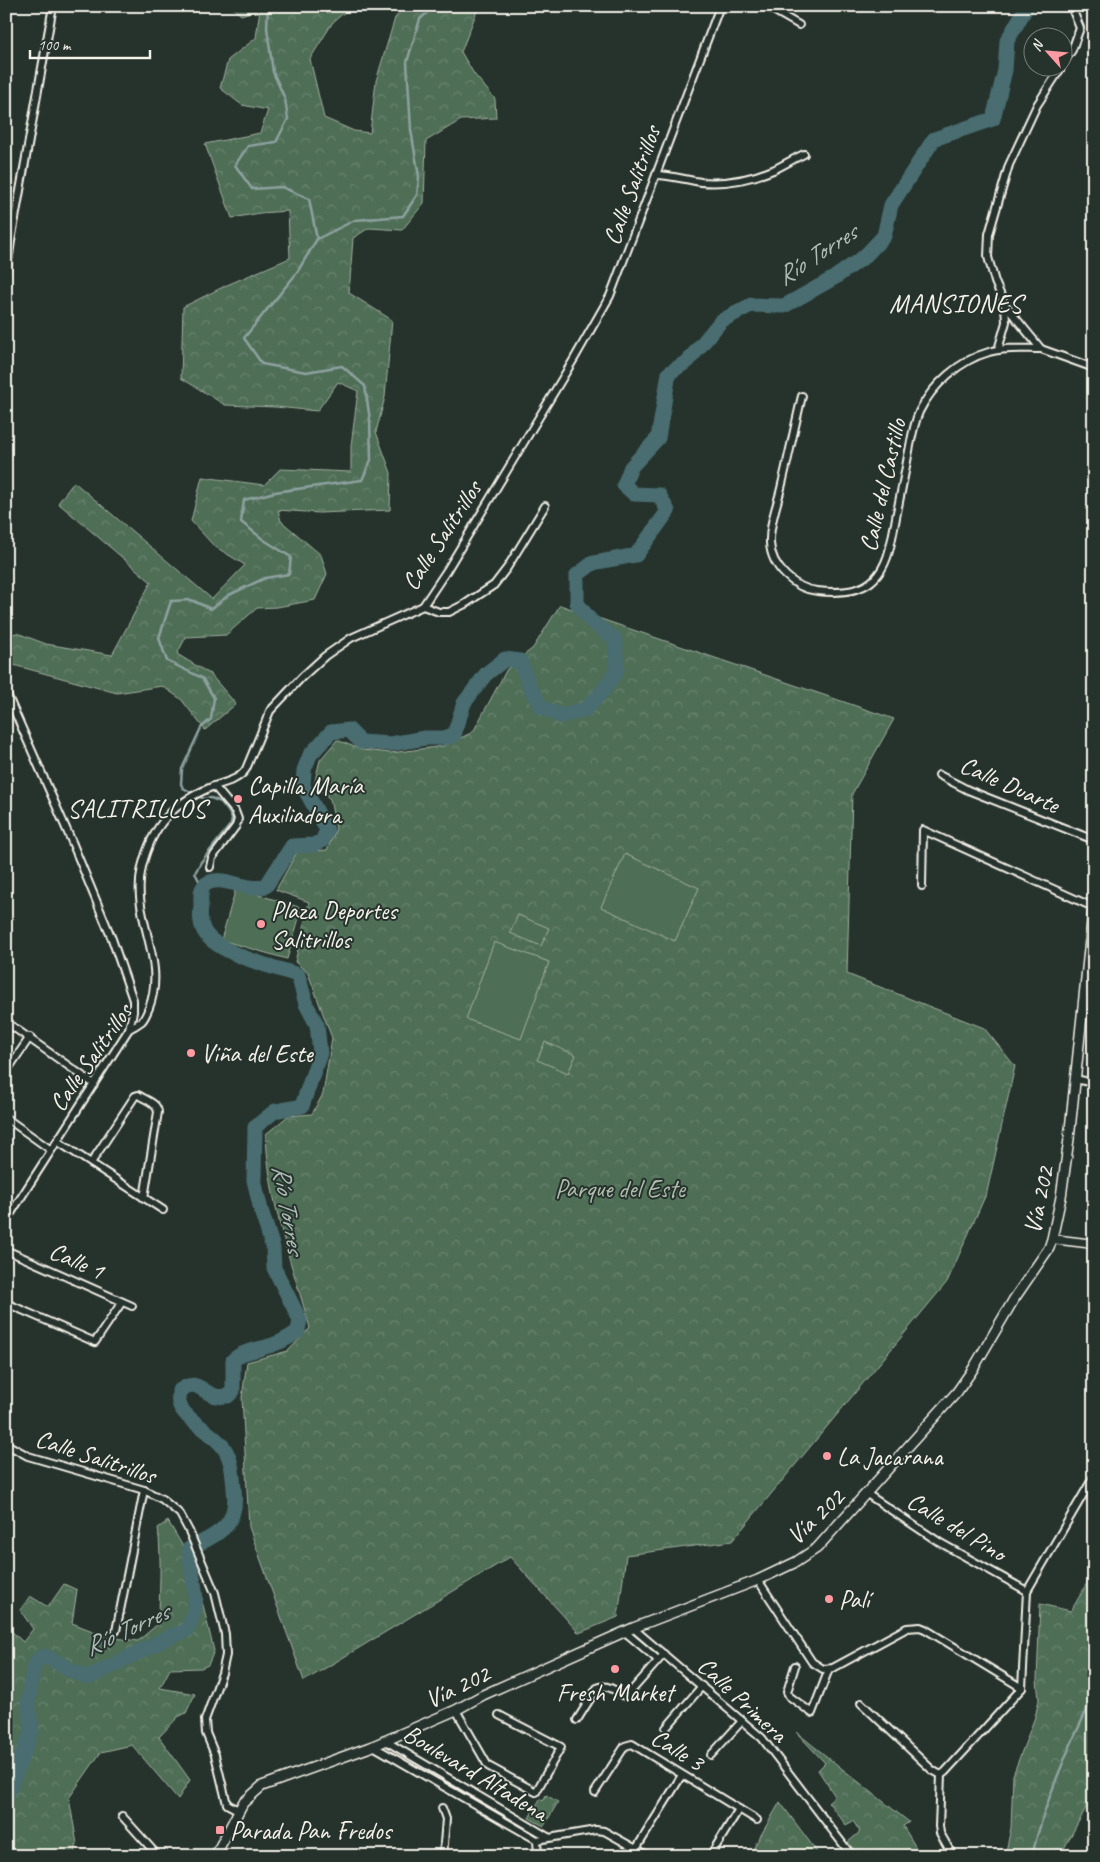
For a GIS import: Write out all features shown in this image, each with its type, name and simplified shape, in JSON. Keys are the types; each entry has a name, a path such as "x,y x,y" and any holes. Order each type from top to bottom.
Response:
{"main road":[{"name":"Vía 202","path":"215,1856 238,1810 262,1786 373,1746 629,1630 758,1580 796,1562 817,1548 867,1494 957,1392 973,1369 1014,1299 1049,1248 1061,1197 1093,904"}],"street":[{"path":"6,276 53,6"},
{"name":"Calle Salitrillos","path":"6,1221 129,1029 143,1020 154,996 156,979 154,960 143,921 139,886 142,867 150,843 159,825 173,809 190,798 214,786 240,777 246,769 270,711 325,656 351,638 423,606 569,367 610,296 720,6"},
{"path":"766,6 799,24"},
{"path":"1071,7 1080,28 1072,50"},
{"path":"1054,78 1037,105 1009,165 989,234 988,258 995,282 1005,305 1041,349 1094,368"},
{"path":"656,175 666,175 702,182 742,179 773,170 804,154"},
{"path":"998,350 1006,322 1005,305"},
{"name":"Calle del Castillo","path":"802,396 770,544 774,558 783,572 795,583 810,590 841,592 866,584 875,578 888,556 912,438 919,413 938,385 958,367 973,358 998,350 1041,349"},
{"path":"423,606 439,612 449,612 494,585 507,568 544,506"},
{"path":"6,692 112,939 133,1000 133,1012 129,1029"},
{"name":"Calle Duarte","path":"939,775 968,790 1094,840"},
{"path":"210,867 212,858 236,826 238,819 235,811 214,786"},
{"path":"922,886 923,830 1093,904"},
{"path":"6,1022 30,1037 94,1084"},
{"path":"6,1072 30,1037"},
{"path":"1075,1079 1094,1083"},
{"path":"91,1163 135,1096 138,1095 155,1105 158,1112 144,1198"},
{"path":"6,1118 51,1150"},
{"path":"57,1141 163,1210"},
{"path":"1052,1239 1094,1244"},
{"name":"Calle 1","path":"6,1250 132,1306"},
{"path":"6,1303 94,1342 122,1302"},
{"name":"Calle Salitrillos","path":"6,1444 28,1456 144,1490 170,1505 180,1514 215,1593 225,1634 226,1655 222,1673 205,1720 206,1732 215,1755 227,1804 238,1810"},
{"path":"953,1856 940,1834 941,1774 950,1767 1022,1688 1027,1591 1094,1476"},
{"path":"116,1631 144,1490"},
{"name":"Calle del Pino","path":"867,1494 939,1542 1027,1591"},
{"path":"758,1580 812,1662 823,1668 829,1669 907,1628 920,1627 925,1628 1022,1688"},
{"name":"Calle Primera","path":"629,1630 664,1654 762,1738 852,1856"},
{"name":"Calle Primera","path":"629,1630 658,1660"},
{"path":"577,1720 597,1688 600,1686 609,1687 626,1697 664,1654"},
{"path":"795,1666 787,1692 789,1696 812,1713 829,1669"},
{"path":"666,1728 702,1686"},
{"path":"861,1703 932,1770 937,1774 941,1774"},
{"path":"456,1710 488,1766 536,1792 560,1747 499,1715"},
{"path":"711,1755 742,1720"},
{"name":"Boulevard Altadena","path":"384,1740 548,1837"},
{"name":"Calle 3","path":"595,1792 628,1744 636,1745 757,1820"},
{"name":"Boulevard Altadena","path":"373,1746 537,1840"},
{"path":"423,1775 428,1766"},
{"path":"636,1849 682,1775"},
{"path":"479,1807 484,1799"},
{"path":"442,1808 446,1818 443,1856"},
{"path":"710,1856 739,1809"},
{"path":"122,1816 158,1856"},
{"path":"538,1856 537,1840 596,1830 604,1831 648,1856"}],"green space":[{"path":"231,6 352,6 333,22 310,59 324,118 354,131 370,133 376,81 395,18 405,6 479,6 461,52 474,74 495,99 496,118 461,120 426,141 424,203 402,230 369,228 353,238 349,293 392,320 385,397 376,432 391,473 390,510 319,513 278,510 281,521 321,555 327,574 315,600 277,607 257,608 226,635 186,637 177,654 210,674 236,704 205,730 181,699 162,686 117,693 6,663 6,635 17,633 46,644 112,655 151,582 58,503 74,482 212,599 245,565 214,546 191,521 202,477 264,485 280,469 351,472 351,446 358,391 338,382 317,411 225,405 181,378 183,307 227,285 290,258 288,211 232,218 205,144 260,133 268,110 242,105 220,88 228,60 256,38 260,9 241,15"},
{"name":"Parque del Este","path":"560,605 894,719 852,794 847,974 984,1028 1015,1066 987,1192 947,1282 732,1541 626,1555 618,1617 579,1633 510,1557 304,1681 249,1527 242,1397 247,1362 288,1351 310,1328 276,1208 271,1183 266,1134 288,1116 312,1114 323,1094 332,1038 308,973 295,962 309,902 276,890 297,852 327,850 336,829 330,799 314,785 320,760 337,740 362,750 391,753 444,746 473,732 507,669 533,648"},
{"path":"625,854 699,888 675,941 601,907"},
{"name":"Plaza Deportes Salitrillos","path":"236,888 302,908 287,959 221,940"},
{"path":"518,915 549,928 541,946 510,933"},
{"path":"494,942 549,962 521,1039 466,1019"},
{"path":"545,1042 576,1055 568,1073 537,1060"},
{"path":"168,1521 185,1550 203,1605 214,1651 208,1665 201,1668 170,1669 160,1688 195,1694 186,1713 178,1717 159,1737 190,1780 178,1799 132,1745 101,1752 69,1798 77,1844 74,1856 6,1856 6,1714 9,1712 6,1705 6,1626 23,1642 33,1629 20,1610 30,1596 48,1607 64,1584 77,1590 72,1623 108,1637 138,1641 159,1623 160,1564 158,1528"},
{"path":"1094,1571 1094,1793 1060,1856 1005,1856 1011,1828 1013,1775 1035,1717 1039,1700 1037,1680 1040,1604 1071,1611"},
{"path":"796,1732 909,1822 903,1826 921,1856 859,1856 848,1842 860,1832 853,1821 846,1825 828,1802 835,1796 818,1770 825,1763"},
{"path":"546,1795 558,1802 544,1826 529,1818 540,1799 543,1801"},
{"path":"780,1802 820,1856 749,1856"}],"waterway":[{"path":"268,6 267,28 273,72 285,99 288,119 276,142 248,146 235,165 252,189 282,187 309,199 317,239"},
{"path":"203,888 195,873 201,862 231,824 232,818 221,802 211,798 204,799 183,788 181,784 182,769 201,728 211,719 214,698 202,678 167,661 159,638 171,601 191,600 211,609 229,595 265,578 289,574 291,557 264,540 241,522 244,500 275,492 362,480 371,460 370,420 365,386 342,366 306,372 262,364 244,338 296,274 317,239 355,220 403,216 417,195 419,177 411,130 407,62 420,19 435,6"},
{"name":"Río Torres","path":"6,1798 32,1730 28,1703 33,1669 39,1658 45,1656 78,1674 90,1677 169,1637 187,1630 195,1608 196,1599 189,1549 209,1539 224,1528 233,1512 235,1502 232,1468 227,1453 219,1442 186,1415 179,1401 179,1391 185,1387 195,1385 216,1396 228,1396 233,1391 233,1360 244,1353 272,1345 290,1337 298,1331 300,1320 274,1268 273,1248 254,1180 255,1127 275,1111 302,1106 320,1053 317,1025 306,1004 298,975 245,958 231,952 209,938 203,929 200,915 202,889 212,881 251,887 266,886 292,846 313,845 322,841 327,830 303,786 304,770 310,755 331,732 349,730 361,742 391,744 425,738 444,738 454,735 464,703 486,674 505,659 520,661 529,685 541,707 561,716 586,709 603,691 617,670 615,639 591,621 577,603 577,575 593,563 636,555 668,511 659,495 634,494 624,485 631,467 658,438 669,373 688,361 721,321 751,305 784,306 834,278 864,257 884,236 891,205 934,139 993,119 1005,70 1007,41 1027,6"},
{"path":"1032,1856 1037,1835 1058,1774 1094,1695"}],"place":[{"name":"Capilla María Auxiliadora","path":"238,799"},
{"name":"Plaza Deportes Salitrillos","path":"261,924"},
{"name":"Viña del Este","path":"191,1053"},
{"name":"La Jacarana","path":"827,1456"},
{"name":"Palí","path":"829,1599"},
{"name":"Fresh Market","path":"615,1669"},
{"name":"Parada Pan Fredos","path":"220,1830"}],"district":[{"name":"MANSIONES","path":"956,303"},
{"name":"SALITRILLOS","path":"137,808"}]}
